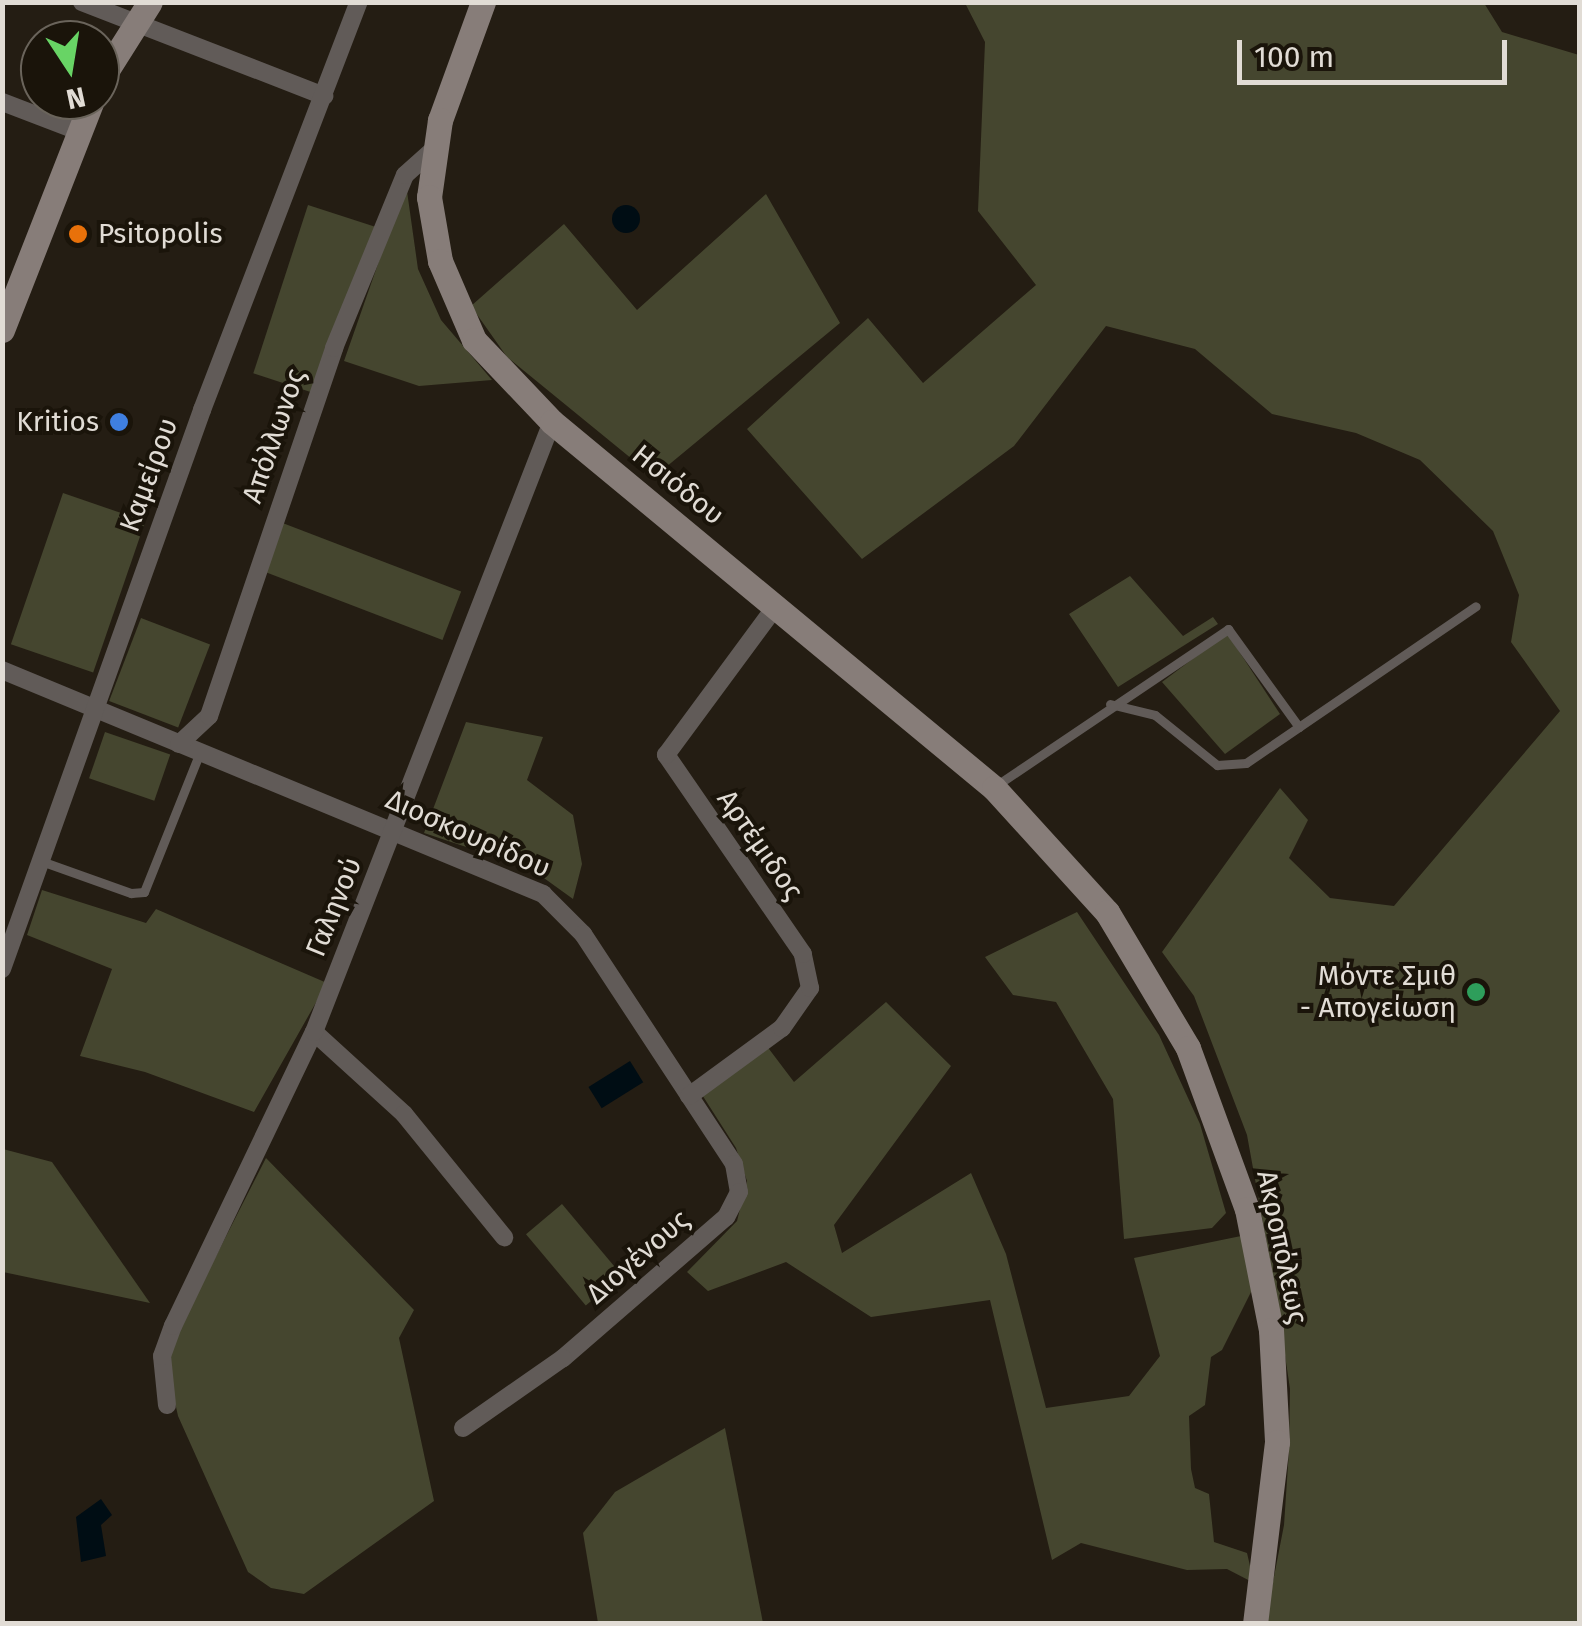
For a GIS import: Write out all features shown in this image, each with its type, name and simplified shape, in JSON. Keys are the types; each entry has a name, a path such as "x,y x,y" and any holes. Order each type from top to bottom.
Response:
{"street":[{"path":"82,2 324,96"},
{"path":"120,45 150,2"},
{"name":"Καμείρου","path":"2,970 94,709 358,2"},
{"name":"Ησιόδου","path":"482,2 433,150 432,228 452,293 489,359 552,422 994,788 1107,912"},
{"path":"2,102 78,131"},
{"path":"2,330 83,120"},
{"name":"Απόλλωνος","path":"179,744 208,716 334,348 405,175 433,150"},
{"name":"Γαληνού","path":"168,1405 162,1356 173,1326 314,1032 552,422"},
{"name":"Αρτέμιδος","path":"689,1096 782,1028 803,1007 810,988 803,954 666,755 776,606"},
{"name":"Διοσκουρίδου","path":"2,670 526,884 560,908 734,1164 739,1192"},
{"name":"Ακροπόλεως","path":"1107,912 1166,1005 1204,1082 1242,1193 1262,1275 1277,1442 1255,1624"},
{"path":"314,1032 404,1114 504,1237"},
{"name":"Διογένους","path":"464,1428 563,1358 726,1217 739,1192"}],"lane":[{"path":"1110,704 1155,715 1216,765 1246,762 1476,606"},
{"path":"994,788 1110,704 1228,629 1300,727"},
{"path":"41,860 131,893 144,892 200,752"}],"green space":[{"path":"965,3 1484,3 1502,32 1579,55 1579,1623 1265,1623 1284,1525 1289,1450 1290,1389 1276,1295 1247,1135 1194,996 1162,952 1280,788 1308,820 1289,858 1330,898 1394,906 1560,711 1511,642 1519,595 1493,531 1420,460 1356,433 1272,414 1195,349 1106,326 1014,446 862,559 747,429 868,318 923,383 1036,285 978,211 985,42"},
{"path":"406,184 418,269 441,320 492,380 419,386 344,361"},
{"path":"766,194 840,323 654,477 507,357 471,306 564,224 637,310"},
{"path":"308,205 377,228 323,396 253,373"},
{"path":"63,493 145,521 93,673 11,644"},
{"path":"280,522 461,592 442,640 261,571"},
{"path":"1130,576 1183,636 1213,617 1218,624 1118,687 1069,614"},
{"path":"141,618 210,645 178,728 109,701"},
{"path":"1227,633 1280,714 1225,754 1162,682"},
{"path":"466,722 543,737 527,780 573,815 582,864 573,899 530,868 424,833"},
{"path":"105,732 170,754 154,801 89,778"},
{"path":"42,890 146,923 156,909 327,983 254,1112 145,1072 80,1056 112,969 27,935"},
{"path":"1077,912 1159,1035 1200,1124 1226,1213 1212,1228 1124,1239 1113,1099 1056,1002 1013,995 985,957"},
{"path":"886,1002 951,1066 834,1225 842,1253 971,1173 1006,1254 1046,1408 1129,1396 1160,1356 1134,1258 1241,1236 1253,1288 1222,1350 1211,1357 1205,1405 1189,1416 1191,1469 1195,1488 1209,1494 1214,1542 1247,1553 1254,1583 1227,1569 1187,1570 1081,1543 1052,1560 990,1300 871,1317 786,1262 708,1291 687,1272 737,1221 747,1181 736,1148 699,1090 766,1045 794,1082"},
{"path":"3,1149 52,1162 150,1303 3,1272"},
{"path":"266,1158 414,1310 399,1338 434,1501 304,1594 271,1588 248,1572 178,1416 165,1356"},
{"path":"562,1204 622,1275 586,1305 526,1234"},
{"path":"725,1428 763,1623 598,1623 583,1533 615,1492"}],"shaded area":[{"path":"626,205 636,209 640,219 636,229 626,233 616,229 612,219 616,209"},
{"path":"630,1061 643,1082 602,1108 588,1087"},
{"path":"101,1499 112,1515 101,1525 106,1556 81,1562 76,1517"}],"place":[{"name":"Psitopolis","path":"78,234"},
{"name":"Kritios","path":"119,422"},
{"name":"Μόντε Σμιθ - Απογείωση","path":"1476,992"}]}
